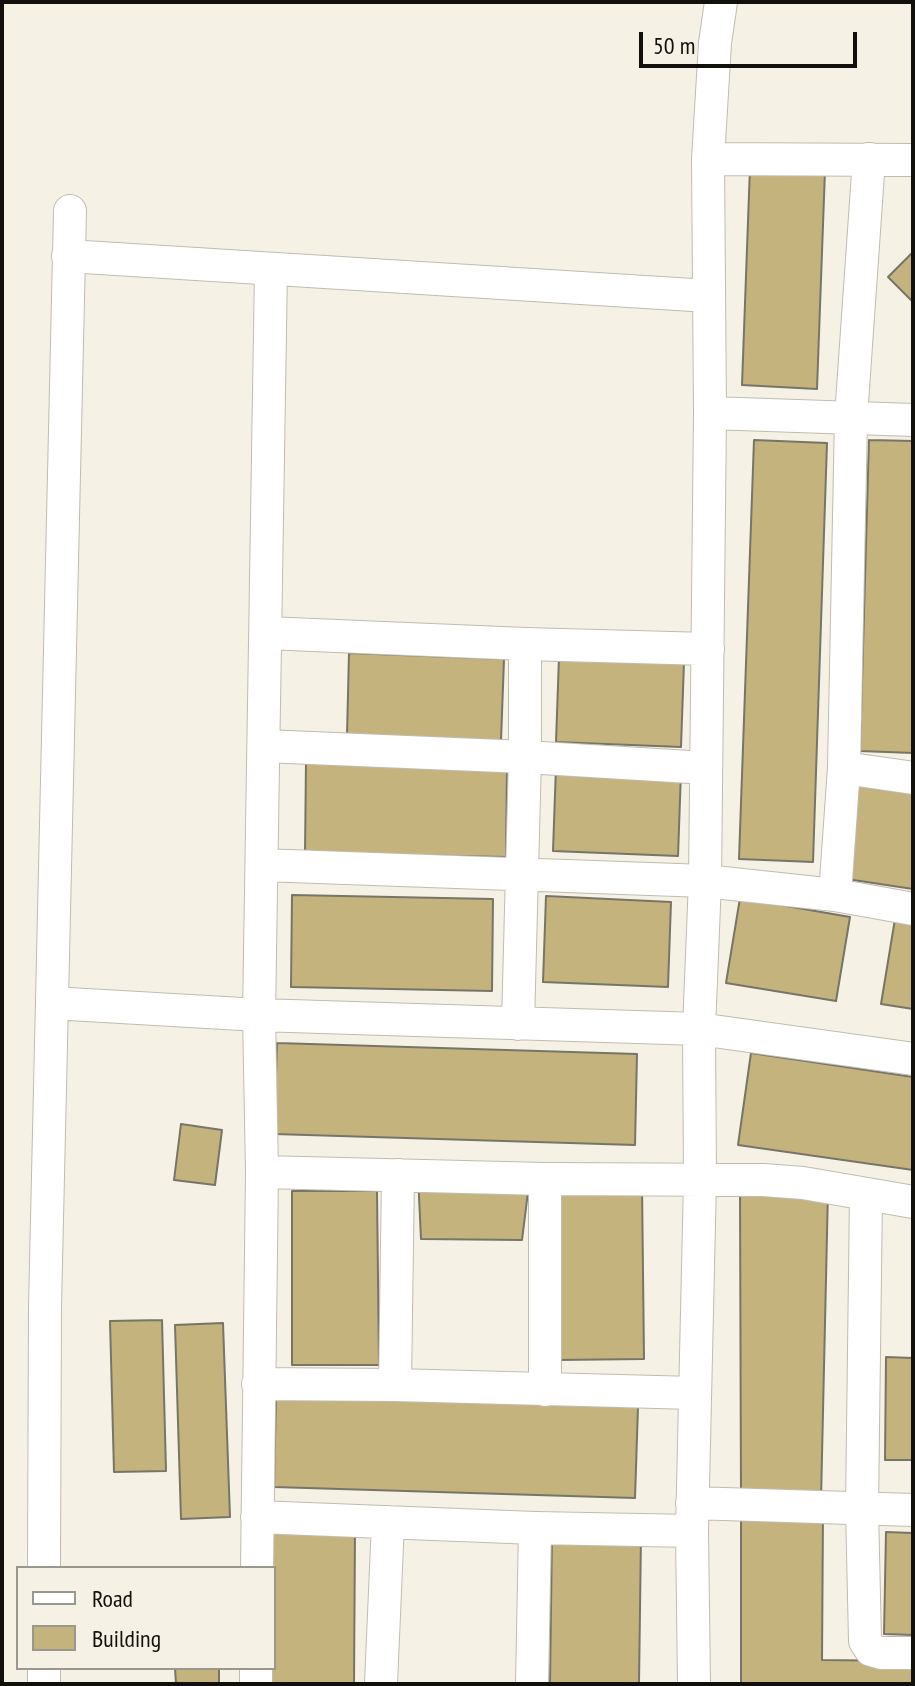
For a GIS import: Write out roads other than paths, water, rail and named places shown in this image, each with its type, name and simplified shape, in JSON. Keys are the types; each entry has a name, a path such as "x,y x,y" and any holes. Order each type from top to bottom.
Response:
{"street":[{"path":"694,1684 692,1517 708,649 708,159 715,43 721,2"},
{"path":"708,159 913,160"},
{"path":"835,895 844,768 851,417 869,159"},
{"path":"44,1566 45,1307 70,211"},
{"path":"68,256 709,296"},
{"path":"257,1566 262,1172 259,1015 271,269"},
{"path":"710,413 913,420"},
{"path":"266,633 708,649"},
{"path":"518,1024 525,644"},
{"path":"264,746 706,768"},
{"path":"844,768 913,778"},
{"path":"262,865 705,881 835,895 913,909"},
{"path":"52,1003 259,1015 699,1029 913,1059"},
{"path":"262,1172 545,1179 763,1180 913,1202"},
{"path":"395,1385 398,1175"},
{"path":"545,1179 545,1390"},
{"path":"866,1195 862,1508 865,1641 871,1650 881,1653 913,1653"},
{"path":"258,1384 694,1393"},
{"path":"257,1517 535,1528 862,1508 913,1510"},
{"path":"381,1684 388,1522"},
{"path":"532,1684 535,1528"}]}
